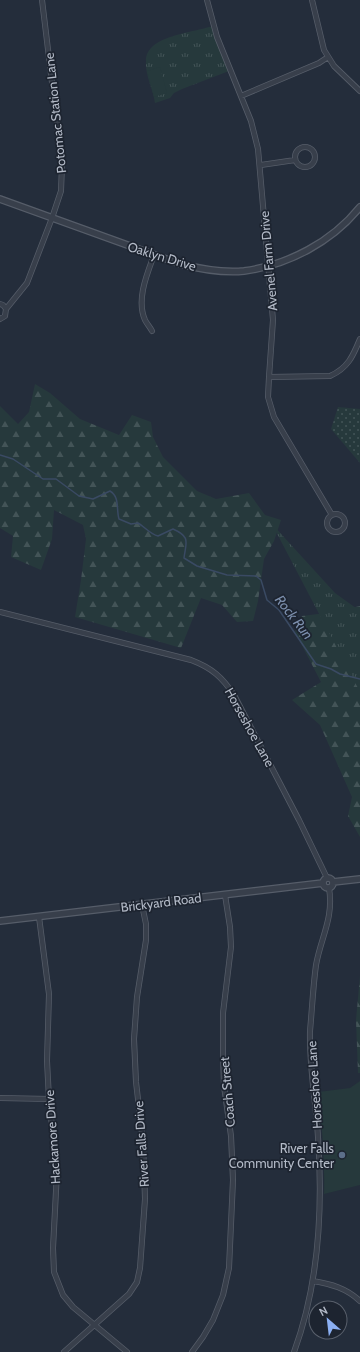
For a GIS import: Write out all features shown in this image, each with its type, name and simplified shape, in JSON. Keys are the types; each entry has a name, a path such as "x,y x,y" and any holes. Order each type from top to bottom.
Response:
{"street":[{"name":"Potomac Station Lane","path":"0,319 5,316 6,309 27,283 52,218 60,191 62,165 42,0"},
{"name":"Avenel Farm Drive","path":"207,0 217,37 242,96 254,131 261,165 273,320 268,397 274,417 332,515"},
{"path":"312,0 324,50 337,70 360,91"},
{"path":"242,96 319,63 328,57"},
{"path":"307,147 313,150 314,160 308,167 302,167 295,160 295,153 300,148 307,147"},
{"path":"261,165 295,160"},
{"name":"Oaklyn Drive","path":"0,199 154,255 194,268 216,271 243,271 279,263 326,240 344,225 360,207"},
{"path":"152,331 144,319 142,303 145,280 154,255"},
{"path":"0,304 6,309"},
{"path":"269,377 330,376 339,372 345,366 360,339"},
{"name":"Avenel Farm Drive","path":"339,514 345,519 345,524 341,530 333,531 329,528 327,521 332,515 339,514"},
{"name":"Horseshoe Lane","path":"0,612 191,660 211,669 224,681 234,695 314,848 327,878"},
{"path":"333,882 332,886 329,888 325,887 323,883 327,878 331,879 333,882 360,878"},
{"name":"Brickyard Road","path":"0,921 323,883"},
{"name":"Horseshoe Lane","path":"294,1352 302,1330 313,1281 320,1229 318,1136 312,1081 310,1032 316,965 330,912 329,888"},
{"name":"Coach Street","path":"192,1352 213,1320 223,1295 229,1268 233,1180 231,1136 224,1086 223,1013 231,947 230,927 225,895"},
{"name":"River Falls Drive","path":"64,1352 93,1324 130,1294 137,1282 140,1268 145,1199 145,1174 136,1082 134,1039 137,997 146,940 146,924 142,905"},
{"name":"Hackamore Drive","path":"39,917 49,994 47,1061 49,1100 57,1172 53,1248 54,1272 63,1295 73,1307 127,1352"},
{"path":"0,1098 49,1100"},
{"path":"313,1281 331,1284 342,1288 360,1300"}],"green space":[{"path":"212,26 229,71 182,89 174,93 170,98 155,103 146,66 148,52 162,40"},
{"path":"160,67 167,93 154,97 147,71"},
{"path":"35,384 50,393 80,419 119,435 132,415 151,422 153,437 163,457 197,491 216,499 249,493 265,515 281,520 274,541 264,559 258,601 253,621 237,622 222,605 201,598 181,648 75,617 86,539 83,525 54,510 52,539 41,570 11,557 13,536 0,528 0,406 18,424 29,412"},
{"path":"338,407 360,409 360,463 331,429"},
{"path":"272,524 335,593 360,611 360,692"},
{"path":"360,606 360,837 348,816 352,797 320,725 292,700 321,682 295,632 302,616 334,612"},
{"path":"360,976 360,1073 358,1073 356,1020"},
{"name":"River Falls Community Center","path":"360,1081 360,1185 324,1194 323,1143 318,1092 350,1088"}],"waterway":[{"name":"Rock Run","path":"0,455 13,459 43,479 56,479 79,496 93,499 110,491 115,496 119,519 131,524 138,523 152,534 158,536 173,529 179,532 185,537 186,540 184,558 197,566 227,575 256,576 261,580 267,600 279,610 316,664 340,674 360,679"}],"place":[{"name":"River Falls Community Center","path":"342,1155"}]}
